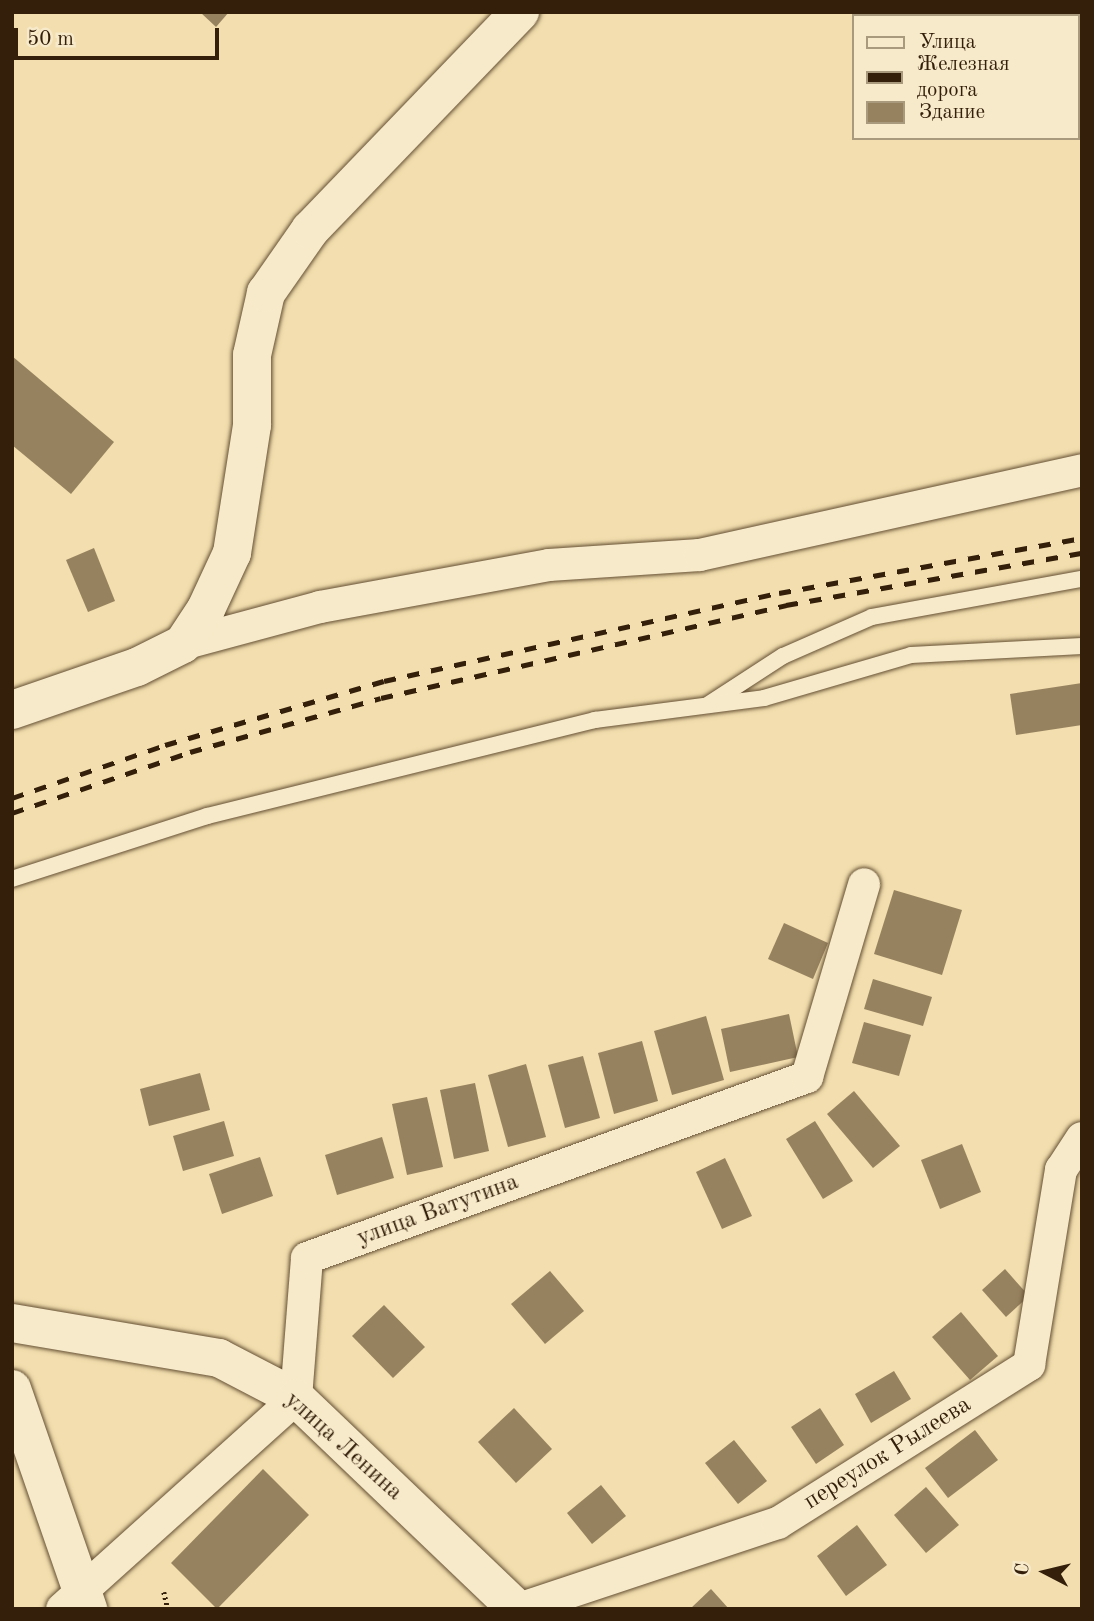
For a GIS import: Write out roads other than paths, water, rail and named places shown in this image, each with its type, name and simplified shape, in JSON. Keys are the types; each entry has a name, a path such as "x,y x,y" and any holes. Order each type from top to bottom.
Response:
{"street":[{"path":"183,645 206,609 232,553 252,425 252,355 266,293 310,230 520,12"},
{"path":"12,710 137,667 183,645 320,607 549,565 700,555 1082,470"},
{"name":"улица Ватутина","path":"296,1398 307,1258 807,1077 864,884"},
{"name":"переулок Рылеева","path":"518,1609 778,1523 1029,1365 1061,1170 1082,1138"},
{"name":"улица Ленина","path":"12,1323 219,1358 296,1398 518,1609"},
{"path":"12,1388 78,1603 296,1398"}],"lane":[{"path":"704,708 783,656 872,617 1082,579"},
{"path":"12,879 207,816 595,720 704,708 764,698 911,655 1082,646"}],"railway":[{"path":"12,798 165,745 384,681 779,593 1082,538"},
{"path":"12,813 190,752 381,698 786,605 1082,553"}]}
